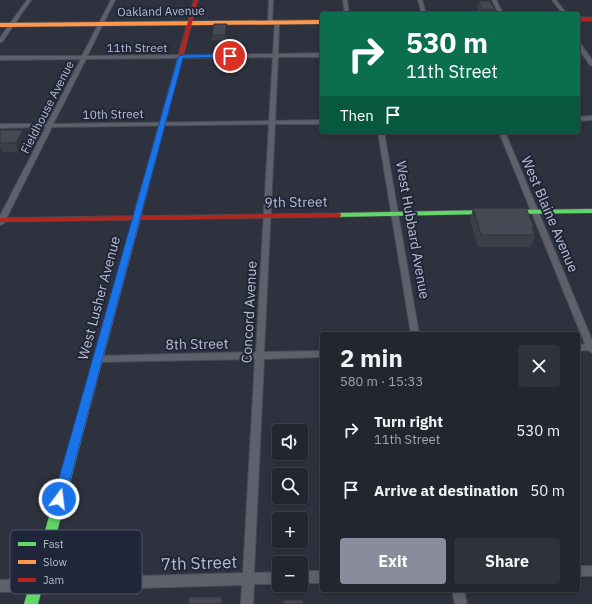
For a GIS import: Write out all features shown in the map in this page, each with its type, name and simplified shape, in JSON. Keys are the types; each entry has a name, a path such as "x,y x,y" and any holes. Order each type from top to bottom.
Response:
{"street":[{"path":"0,41 29,0"},
{"name":"Fieldhouse Avenue","path":"0,221 113,0"},
{"name":"West Lusher Avenue","path":"51,530 196,0"},
{"name":"Concord Avenue","path":"247,604 275,55 271,0"},
{"path":"345,0 347,12"},
{"path":"420,0 423,12"},
{"path":"494,0 500,12"},
{"path":"554,0 563,12"},
{"path":"580,19 592,19"},
{"name":"Oakland Avenue","path":"0,25 320,22"},
{"path":"581,51 592,51"},
{"path":"581,51 592,64"},
{"name":"11th Street","path":"0,58 320,55"},
{"path":"580,118 592,118"},
{"name":"10th Street","path":"0,126 320,122"},
{"name":"West Hubbard Avenue","path":"381,134 415,332"},
{"name":"West Blaine Avenue","path":"503,134 592,348"},
{"name":"9th Street","path":"0,221 592,211"},
{"path":"580,348 592,348"},
{"name":"8th Street","path":"97,359 320,354"},
{"path":"580,571 592,571"},
{"path":"308,577 320,576"},
{"name":"7th Street","path":"142,582 272,578"},
{"path":"458,592 461,604"},
{"name":"West Lusher Avenue","path":"31,604 34,594"}],"building":[{"path":"478,1 490,1 495,9 483,10"},
{"path":"214,24 227,24 225,35 212,35"},
{"path":"0,130 23,130 16,143 0,143"},
{"path":"473,208 526,208 534,227 532,227 535,235 481,235"},
{"path":"189,597 222,597 222,604 188,604"},
{"path":"283,600 303,600 303,604 283,604"},
{"path":"94,603 94,604 64,604"}],"traffic: fast":[{"path":"511,212 592,211"},
{"path":"337,215 487,212"},
{"path":"51,530 80,426"},
{"path":"31,604 34,594"}],"traffic: slow":[{"path":"0,25 320,22"},
{"path":"80,426 138,213"}],"traffic: jam":[{"path":"138,213 196,0"},
{"path":"580,19 592,19"},
{"path":"0,220 337,215"}],"route":[{"path":"59,499 181,57 230,56"}]}
